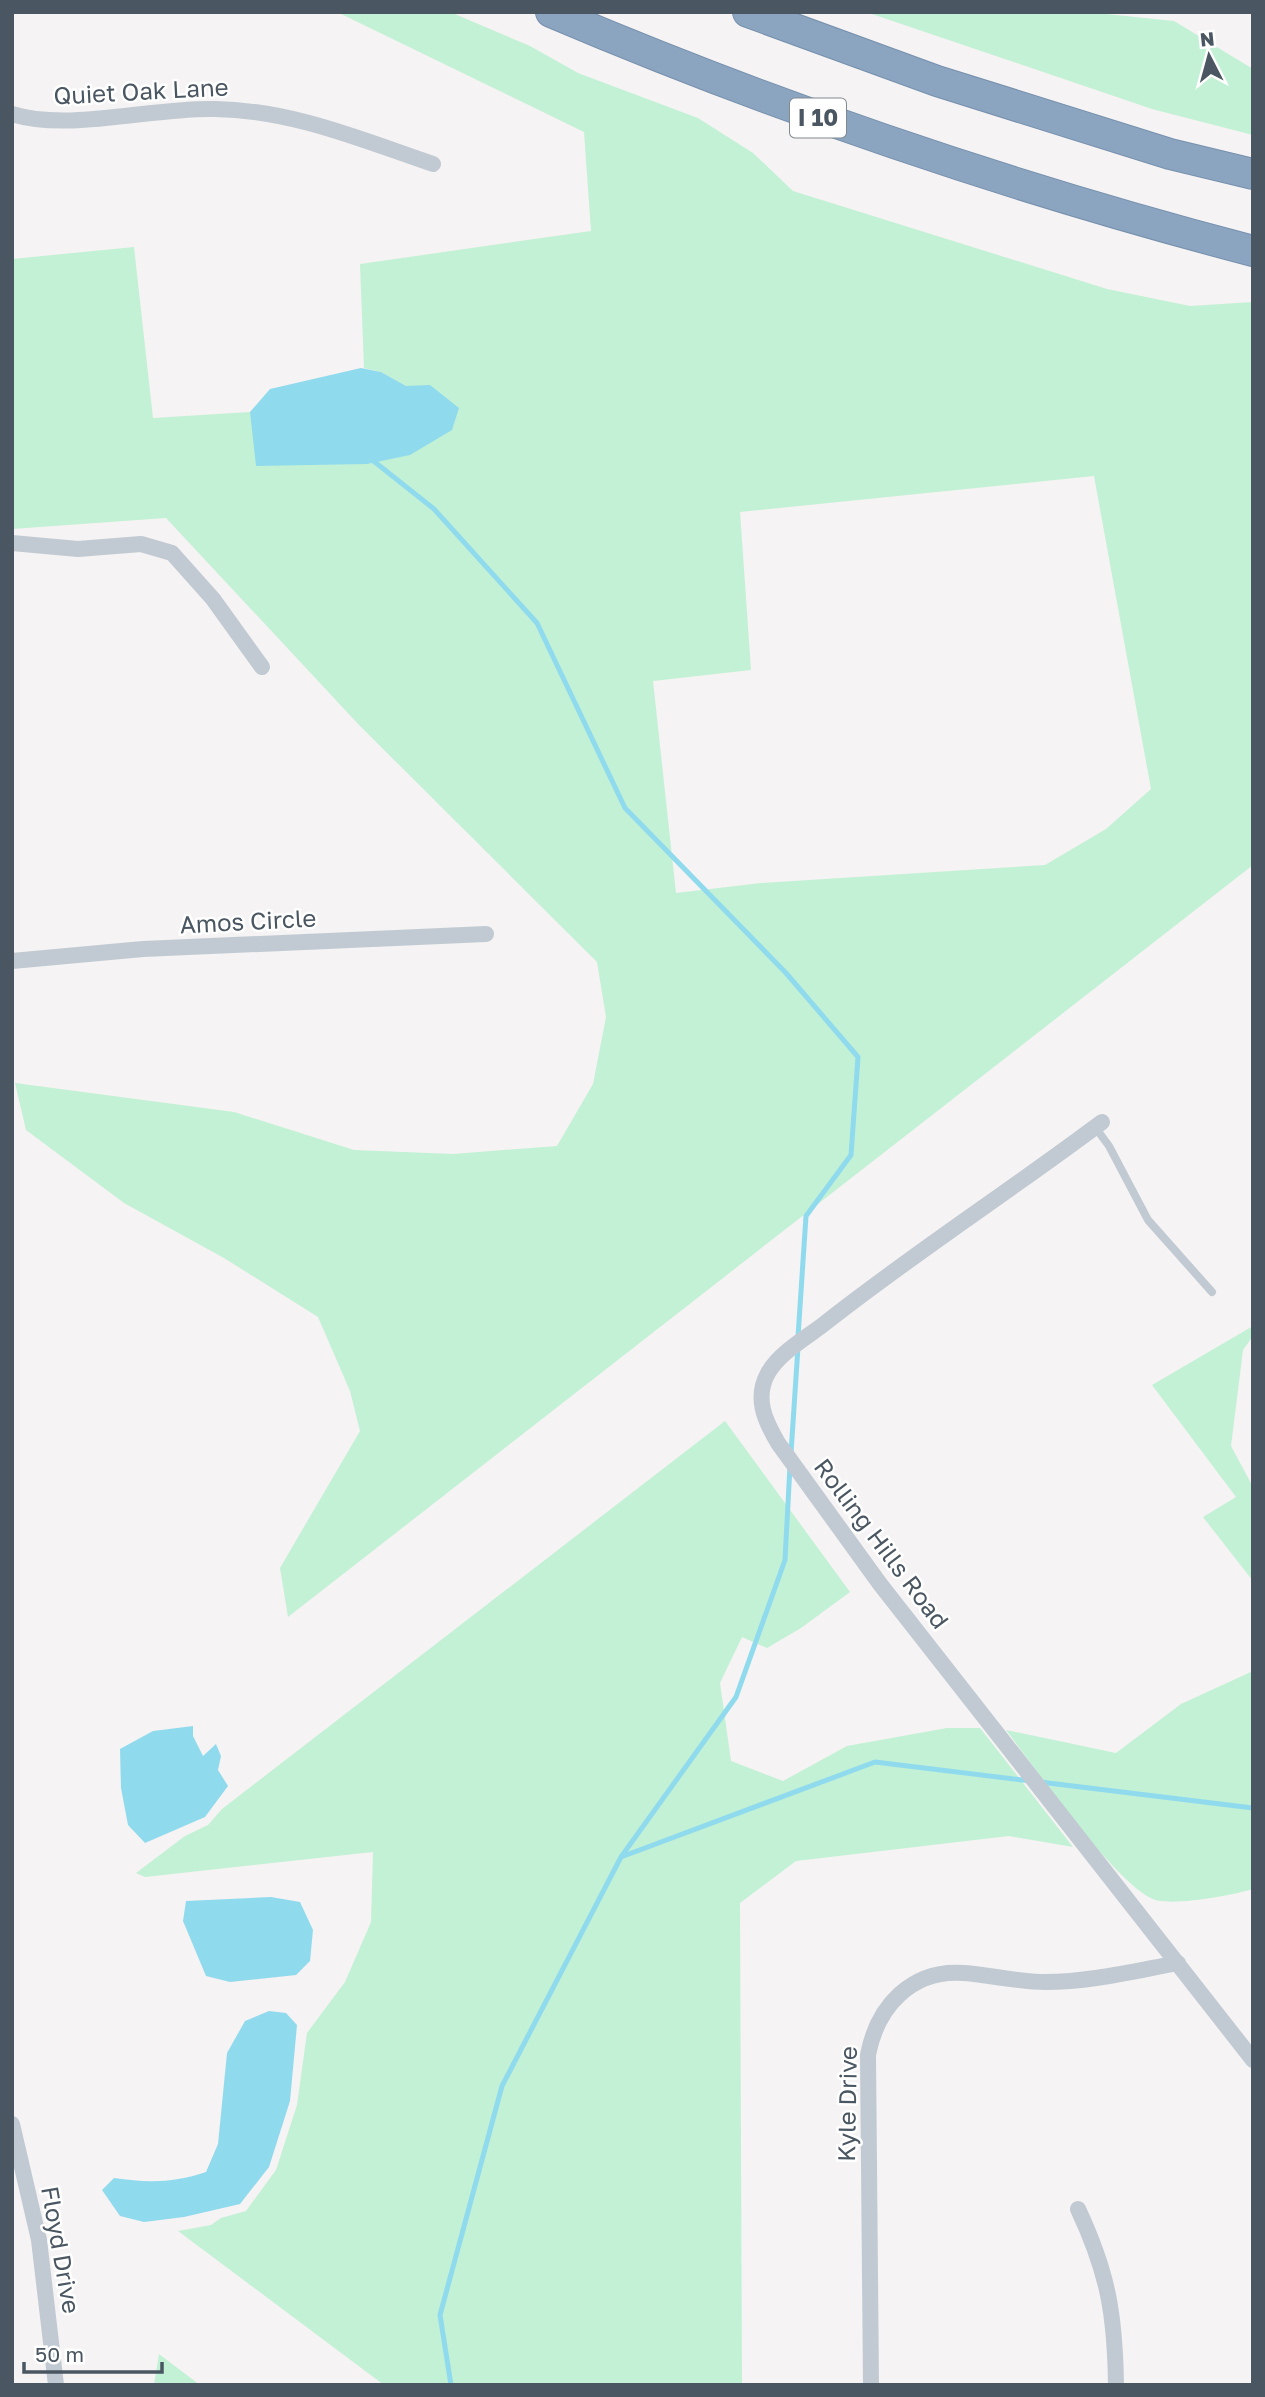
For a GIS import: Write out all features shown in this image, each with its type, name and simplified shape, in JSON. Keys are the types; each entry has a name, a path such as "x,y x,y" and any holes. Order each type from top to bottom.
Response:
{"highway":[{"name":"I 10","path":"551,12 759,96 945,162 1253,251"},
{"path":"748,12 937,81 1170,154 1253,174"}],"street":[{"name":"Quiet Oak Lane","path":"12,114 50,121 182,110 245,110 307,121 433,164"},
{"path":"12,543 78,549 141,544 172,553 213,599 262,667"},
{"name":"Amos Circle","path":"12,961 143,949 486,934"},
{"name":"Rolling Hills Road","path":"1098,1125 847,1306 781,1357 767,1374 761,1403 765,1422 778,1443 866,1565 1253,2060"},
{"name":"Kyle Drive","path":"871,2385 868,2055 871,2038 885,2008 913,1984 944,1974 1042,1982 1078,1981 1178,1963"},
{"name":"Floyd Drive","path":"12,2124 39,2240 56,2385"},
{"path":"1078,2209 1102,2264 1110,2295 1116,2385"}],"lane":[{"path":"1098,1125 1133,1197 1148,1220 1212,1292"}],"green space":[{"path":"337,12 450,12 530,46 578,73 698,118 753,153 793,191 1107,289 1190,306 1253,302 1253,865 288,1617 280,1568 360,1431 350,1391 318,1317 224,1258 124,1203 26,1130 15,1083 234,1112 354,1150 453,1154 557,1146 593,1084 606,1017 597,962 360,726 166,518 12,529 12,259 134,247 153,418 250,412 405,386 381,372 364,368 360,264 591,231 584,132","holes":["1094,476 1151,789 1106,829 1045,865 761,883 676,893 653,681 751,670 740,512"]},
{"path":"866,12 1087,12 1174,21 1253,69 1253,135 1152,109"},
{"path":"1253,1326 1253,1336 1243,1350 1231,1446 1253,1487 1253,1581 1203,1517 1236,1497 1152,1385"},
{"path":"725,1421 850,1592 801,1628 767,1648 742,1637 720,1683 731,1761 783,1781 847,1746 947,1728 980,1728 1073,1847 1009,1836 796,1861 740,1903 742,2385 384,2385 178,2231 211,2225 221,2218 246,2211 276,2170 297,2105 307,2033 345,1982 371,1922 373,1852 145,1877 136,1873 185,1836 208,1825 222,1809"},
{"path":"1253,1671 1253,1889 1173,1902 1153,1899 1118,1871 1097,1848 1006,1730 1116,1753 1181,1704"},
{"path":"159,2354 200,2385 154,2385"}],"water":[{"path":"361,368 381,372 406,386 430,385 459,408 452,430 410,455 367,464 256,466 250,412 270,389"},
{"path":"193,1726 193,1736 203,1756 216,1744 221,1756 218,1770 228,1786 205,1817 145,1843 128,1825 121,1788 120,1749 153,1731"},
{"path":"271,1897 300,1902 313,1930 310,1961 296,1975 230,1982 206,1976 183,1921 186,1901"},
{"path":"269,2011 286,2013 297,2025 290,2101 269,2167 240,2204 184,2217 144,2222 120,2216 102,2190 114,2178 160,2181 206,2172 218,2144 227,2053 245,2021"}],"waterway":[{"path":"371,459 434,509 537,623 625,808 786,973 858,1057 851,1155 806,1216 798,1337"},
{"path":"791,1453 798,1347"},
{"path":"621,1857 736,1697 785,1560 790,1466"},
{"path":"451,2385 440,2315 502,2086 621,1857 875,1762 1031,1781"},
{"path":"1040,1782 1253,1808"}]}
